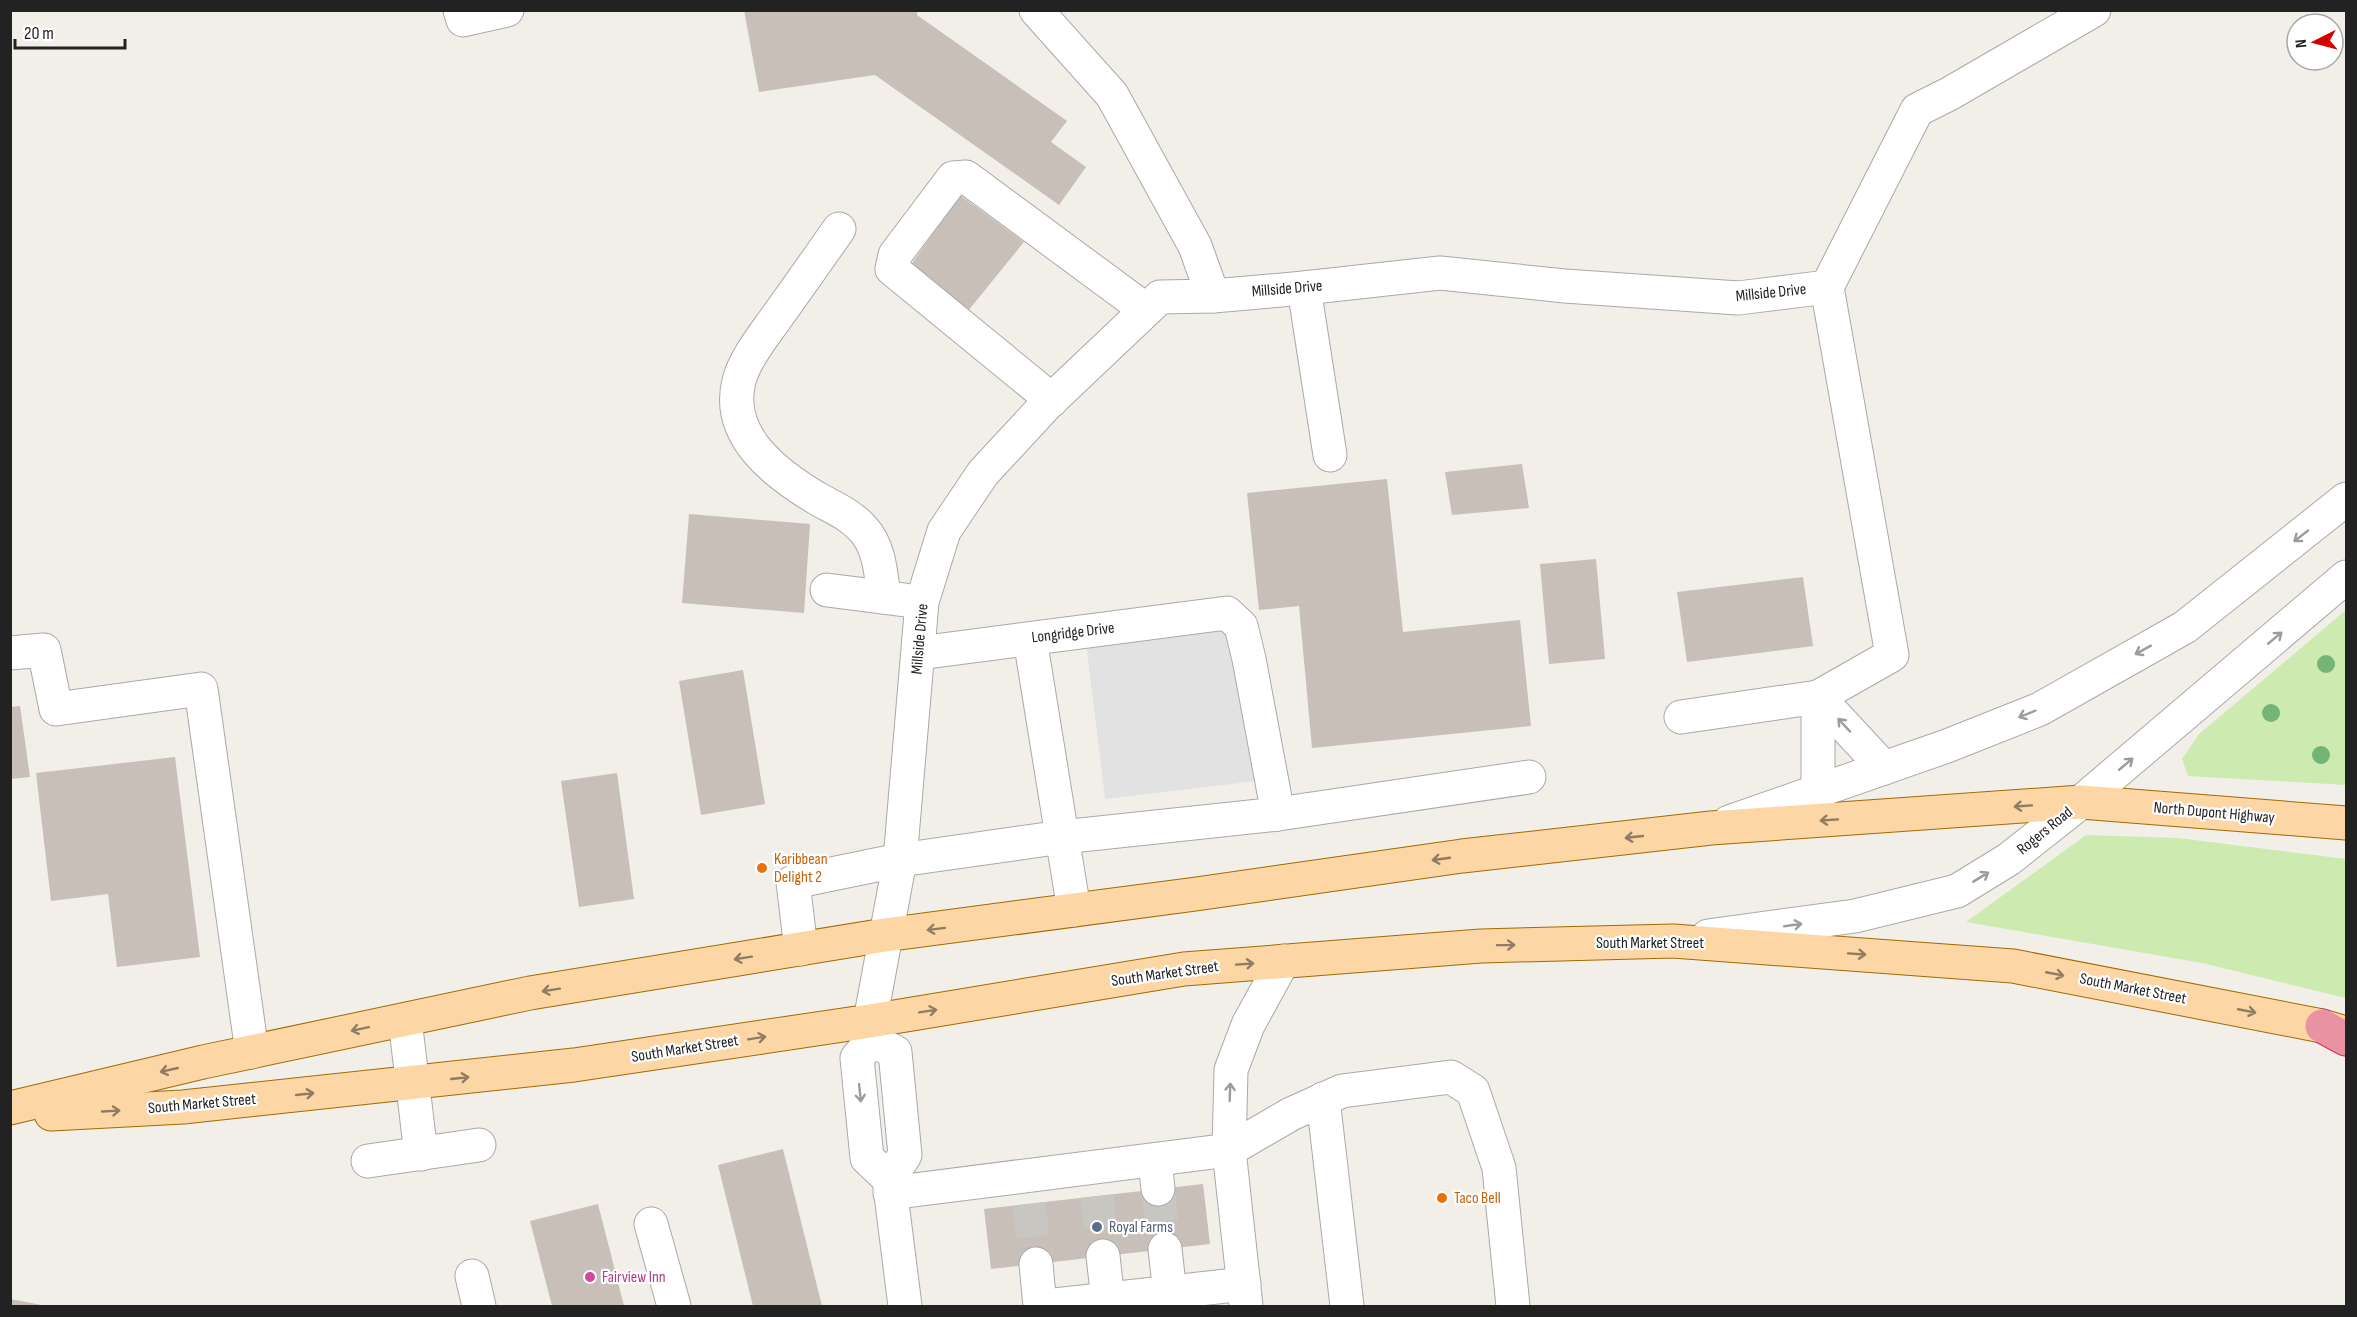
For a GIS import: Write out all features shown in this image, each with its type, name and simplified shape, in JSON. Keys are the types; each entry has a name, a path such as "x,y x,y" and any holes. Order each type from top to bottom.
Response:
{"main road":[{"name":"North Dupont Highway","path":"2082,802 2346,823"},
{"name":"South Market Street","path":"10,1108 252,1052 530,993 885,935 1462,856 1712,828 2082,802"},
{"name":"South Market Street","path":"10,1116 183,1107 871,1031 1184,969 1481,946 1673,941 2013,966 2338,1032"}],"street":[{"path":"460,10 463,20 507,10"},
{"path":"1036,10 1112,95 1195,246 1213,296"},
{"name":"Millside Drive","path":"871,1031 885,935 900,860 922,602 944,531 983,473 1052,400 1160,297 1213,296 1440,273 1565,286 1737,298 1827,287 1917,110 1949,94 2094,10"},
{"path":"1052,400 892,269 895,255 953,178 966,177 1146,310"},
{"path":"839,229 758,344 739,379 735,409 745,437 775,470 818,499 838,508 864,530 879,560 884,597"},
{"path":"1681,717 1818,697 1892,655 1827,287"},
{"path":"1304,288 1330,455"},
{"path":"1712,828 1947,746 2040,709 2186,627 2346,500"},
{"name":"Rogers Road","path":"1673,941 1856,916 1957,891 2009,860 2082,802 2346,577"},
{"path":"827,590 922,602"},
{"name":"Longridge Drive","path":"919,653 1227,614 1240,626 1249,659 1278,814"},
{"path":"1030,639 1074,910"},
{"path":"10,653 44,650 56,709 201,689 252,1052"},
{"path":"1818,697 1884,768"},
{"path":"1818,697 1818,791"},
{"path":"801,949 793,882 900,860 1062,837 1278,814 1529,777"},
{"path":"1046,1306 1170,1293 1245,1295 1228,1150 1231,1070 1248,1024 1283,962"},
{"path":"405,1020 421,1154"},
{"path":"871,1031 895,1052 905,1155 889,1186 905,1306"},
{"path":"889,1186 1028,1190 1157,1174 1228,1150 1291,1114 1342,1091 1451,1077 1473,1091 1499,1168 1513,1306"},
{"path":"1323,1099 1347,1306"},
{"path":"368,1161 479,1145"},
{"path":"651,1224 674,1306"},
{"path":"1165,1249 1170,1293"},
{"path":"1103,1256 1108,1300"},
{"path":"1036,1264 1040,1306"}],"green space":[{"path":"2346,610 2346,785 2188,776 2182,759 2199,734"},
{"path":"2086,835 2178,838 2346,859 2346,998 2202,963 1966,922"}],"shaded area":[{"path":"1237,625 1257,781 1105,799 1086,642"}],"building":[{"path":"744,10 917,10 917,15 1067,121 1051,142 1086,167 1059,205 875,75 759,92"},
{"path":"960,195 1024,242 968,311 910,266"},
{"path":"1522,464 1529,508 1452,515 1445,472"},
{"path":"1387,479 1403,632 1520,620 1531,726 1312,748 1299,606 1259,610 1247,493"},
{"path":"689,514 810,524 804,613 682,603"},
{"path":"1596,559 1605,659 1549,664 1540,564"},
{"path":"1803,577 1813,646 1687,662 1677,592"},
{"path":"743,670 765,804 701,815 679,681"},
{"path":"20,706 30,777 10,779 10,707"},
{"path":"175,757 200,957 117,967 108,894 51,901 36,773"},
{"path":"617,773 634,899 579,907 561,781"},
{"path":"783,1149 822,1306 753,1306 718,1165"},
{"name":"Royal Farms","path":"1203,1184 1210,1244 991,1269 984,1209"},
{"path":"598,1204 624,1306 552,1306 530,1221"},
{"path":"10,1299 42,1305 42,1306 10,1306"}],"tunnel":[{"path":"1158,1189 1165,1249"},
{"path":"1097,1196 1103,1256"},
{"path":"1029,1204 1036,1264"}],"place":[{"name":"Karibbean Delight 2","path":"762,868"},
{"name":"Taco Bell","path":"1442,1198"},
{"name":"Royal Farms","path":"1097,1227"},
{"name":"Fairview Inn","path":"590,1277"}]}
